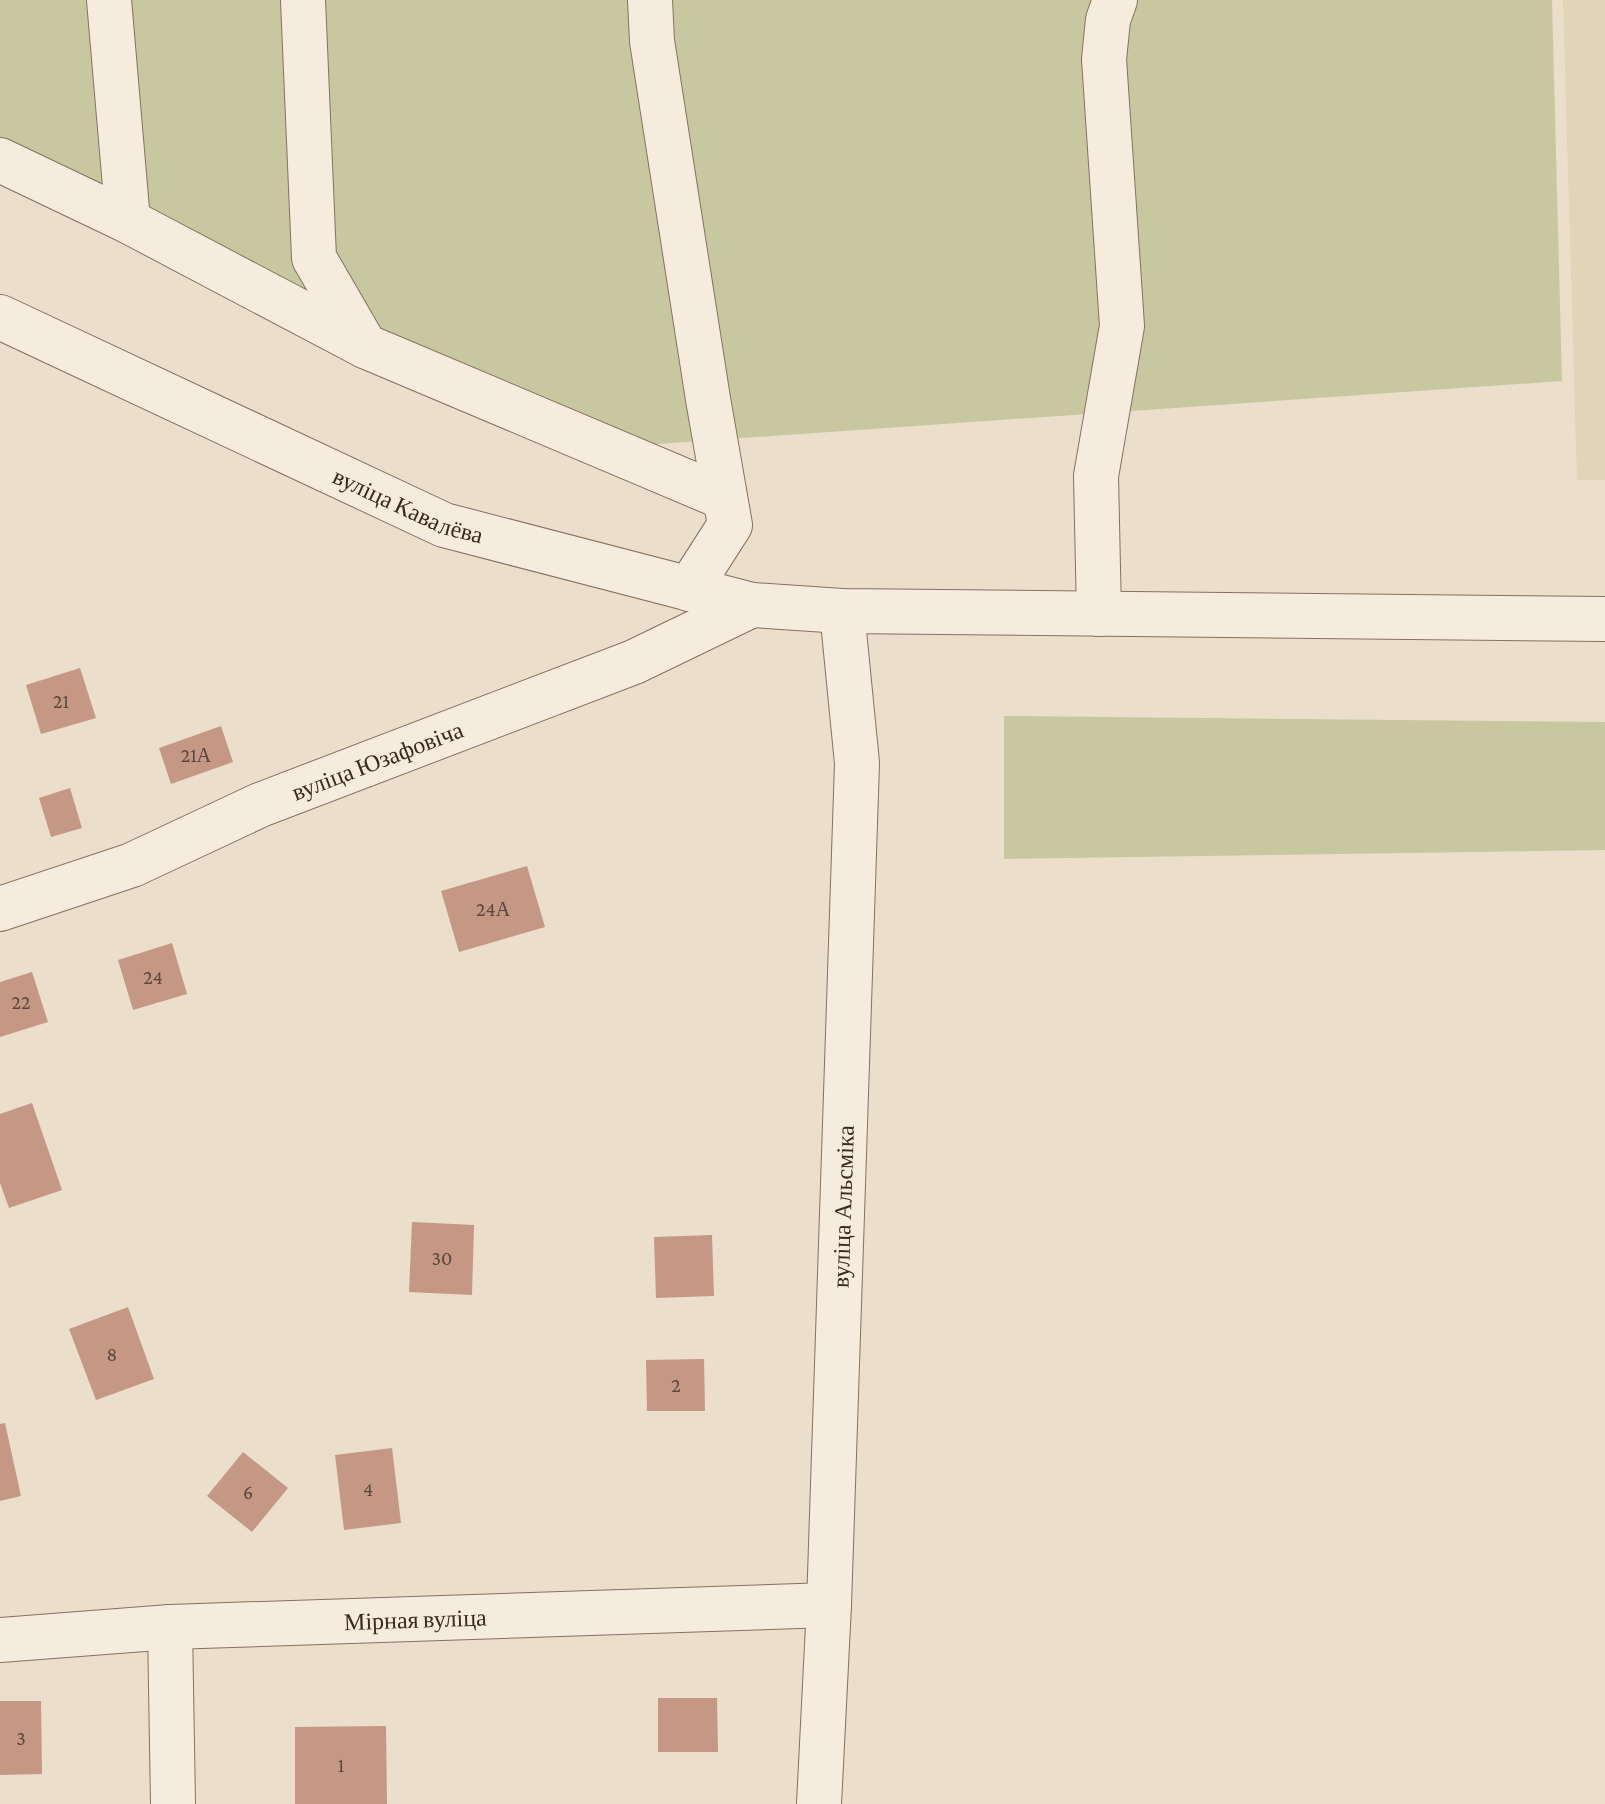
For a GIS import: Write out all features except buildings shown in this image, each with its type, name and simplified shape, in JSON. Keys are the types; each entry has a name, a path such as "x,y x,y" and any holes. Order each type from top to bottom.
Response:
{"street":[{"path":"109,0 128,221"},
{"path":"303,0 314,258 365,346"},
{"path":"650,0 652,41 730,525 689,589"},
{"path":"1099,614 1096,476 1122,326 1104,59 1108,20 1115,0"},
{"path":"0,160 128,221 365,346 725,498"},
{"name":"вуліца Кавалёва","path":"0,317 444,525 752,605 842,611 1605,619"},
{"name":"вуліца Юзафовіча","path":"0,909 132,865 260,805 634,662 752,605"},
{"name":"вуліца Альсміка","path":"819,1804 829,1605 857,763 842,611"},
{"name":"Мірная вуліца","path":"0,1640 170,1627 829,1605"},
{"path":"170,1627 173,1804"}],"shaded area":[{"path":"1563,0 1605,0 1605,480 1577,480"}],"green space":[{"path":"0,0 1552,0 1562,381 628,446 0,163"},
{"path":"1004,716 1605,722 1605,850 1004,859"}]}
